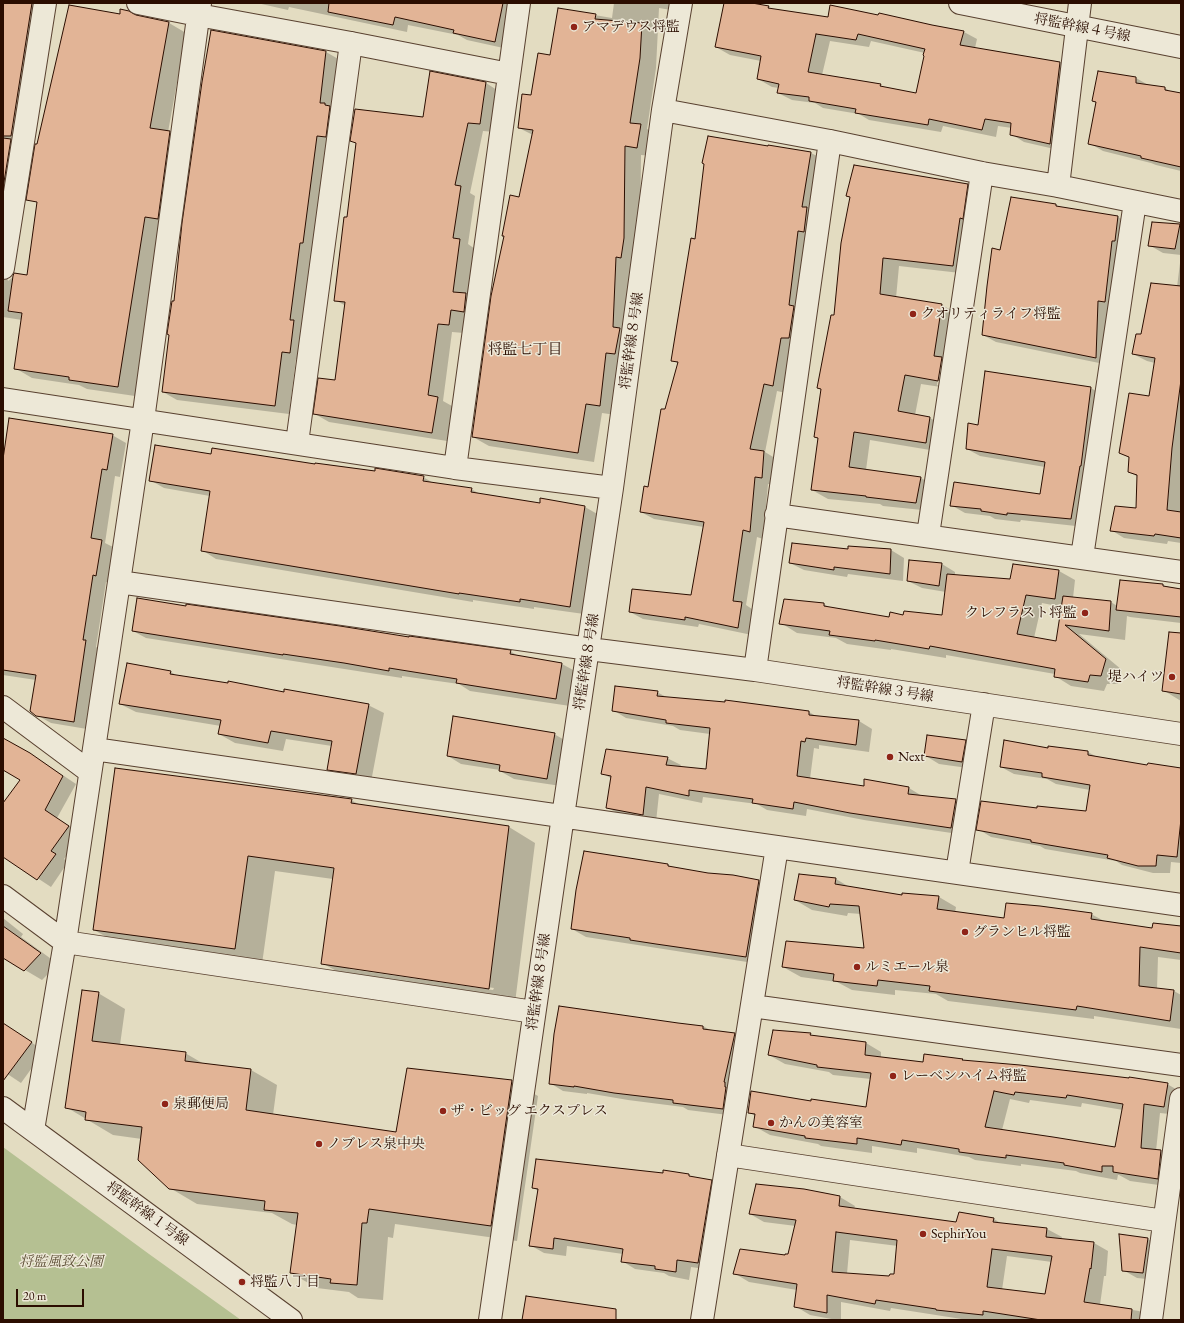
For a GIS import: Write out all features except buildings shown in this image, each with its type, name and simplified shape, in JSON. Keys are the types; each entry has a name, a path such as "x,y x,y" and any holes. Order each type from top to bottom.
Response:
{"street":[{"path":"3,268 45,3"},
{"path":"138,3 199,9 509,74"},
{"path":"455,468 519,3"},
{"name":"将監幹線８号線","path":"490,1320 534,1012 589,649 663,110 681,3"},
{"name":"将監幹線４号線","path":"960,3 1181,47"},
{"path":"1058,186 1080,3"},
{"path":"33,1130 65,942 143,420 199,9"},
{"path":"297,443 351,42"},
{"path":"663,110 830,141 982,173 1058,186 1181,211"},
{"path":"755,670 830,141"},
{"path":"928,535 982,173"},
{"path":"1082,557 1135,202"},
{"path":"3,399 455,468 612,488"},
{"path":"776,515 928,535 1181,572"},
{"name":"将監幹線３号線","path":"119,582 589,649 755,670 1181,734"},
{"path":"957,872 984,704"},
{"path":"3,707 90,772"},
{"path":"94,749 1181,905"},
{"path":"706,1320 702,1320 777,846"},
{"path":"3,896 65,942 534,1012"},
{"path":"752,1006 1181,1065"},
{"path":"1151,1320 1181,1099"},
{"name":"将監幹線１号線","path":"3,1108 291,1320"},
{"path":"728,1155 1164,1221"}],"green space":[{"name":"将監風致公園","path":"3,1147 149,1254 241,1320 3,1320"}],"place":[{"name":"アマデウス将監","path":"574,27"},
{"name":"クオリティライフ将監","path":"913,314"},
{"name":"クレフラスト将監","path":"1085,613"},
{"name":"堤ハイツ","path":"1172,677"},
{"name":"Next","path":"890,757"},
{"name":"グランヒル将監","path":"965,932"},
{"name":"ルミエール泉","path":"857,967"},
{"name":"レーベンハイム将監","path":"893,1076"},
{"name":"泉郵便局","path":"165,1104"},
{"name":"ザ・ビッグ エクスプレス","path":"443,1111"},
{"name":"かんの美容室","path":"771,1123"},
{"name":"ノブレス泉中央","path":"319,1144"},
{"name":"SephirYou","path":"923,1234"},
{"name":"将監八丁目","path":"242,1282"}],"district":[{"name":"将監七丁目","path":"525,350"}]}
